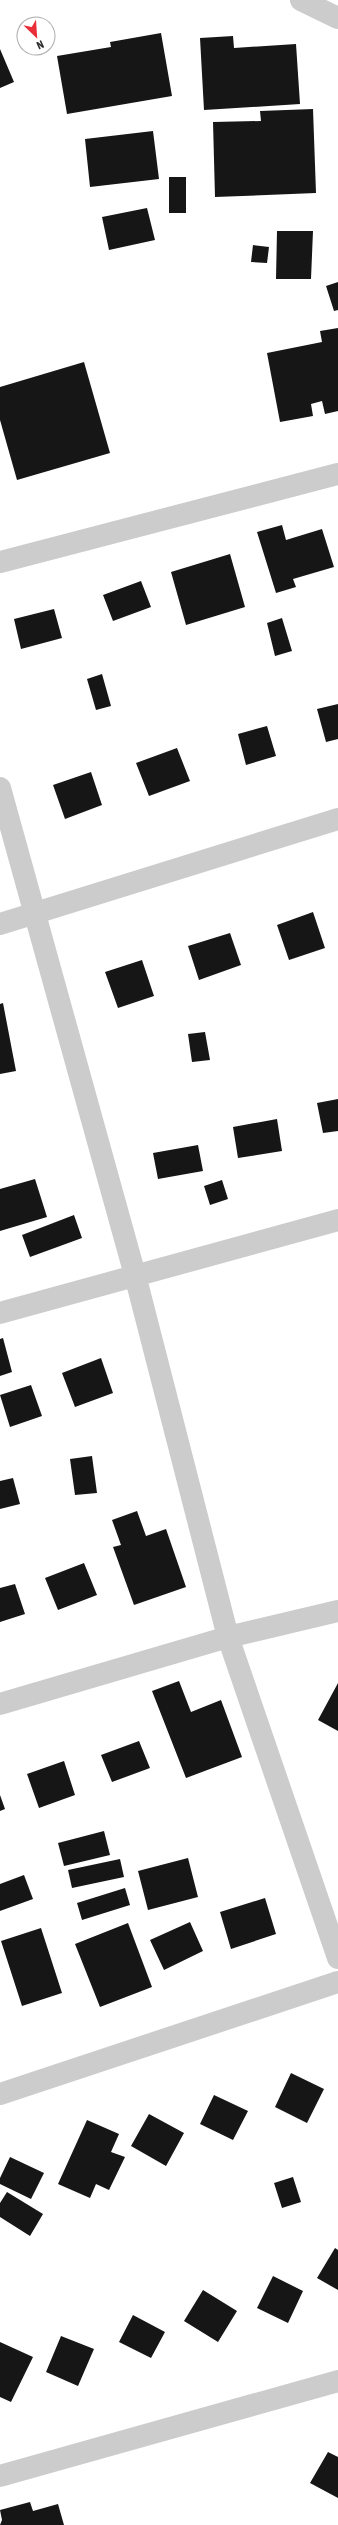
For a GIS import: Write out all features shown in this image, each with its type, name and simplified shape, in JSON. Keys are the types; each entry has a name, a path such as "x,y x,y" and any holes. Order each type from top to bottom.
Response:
{"street":[{"path":"301,0 338,18"},
{"path":"0,562 338,474"},
{"path":"0,788 36,913 135,1275 228,1637 338,1958"},
{"path":"0,924 338,819"},
{"path":"0,1313 338,1220"},
{"path":"0,1704 228,1637 338,1611"},
{"path":"0,2094 338,1982"},
{"path":"0,2476 338,2381"}],"building":[{"path":"161,33 172,96 67,114 57,56 111,47 110,42"},
{"path":"233,36 234,48 296,44 300,104 204,110 200,38"},
{"path":"0,49 14,82 0,88"},
{"path":"313,109 316,193 215,197 213,122 261,121 260,111"},
{"path":"153,131 159,179 90,187 85,139"},
{"path":"169,177 186,177 186,213 169,213"},
{"path":"147,208 155,240 109,250 102,217"},
{"path":"277,231 313,231 311,279 276,279"},
{"path":"253,245 269,247 267,263 251,262"},
{"path":"338,282 338,310 334,311 326,286"},
{"path":"338,328 338,411 325,414 322,401 311,404 313,416 280,422 267,353 322,342 320,331"},
{"path":"84,362 110,453 17,480 0,420 0,387"},
{"path":"282,525 286,540 322,529 334,567 293,579 296,587 276,593 257,532"},
{"path":"230,554 245,607 186,625 171,572"},
{"path":"141,581 151,607 113,621 103,595"},
{"path":"54,609 62,638 21,649 14,619"},
{"path":"282,618 292,651 275,656 267,623"},
{"path":"102,674 111,706 96,710 87,679"},
{"path":"338,704 338,739 326,742 317,709"},
{"path":"267,726 276,756 246,765 238,734"},
{"path":"177,748 190,781 149,796 136,763"},
{"path":"91,772 102,805 65,819 53,785"},
{"path":"313,912 325,948 289,960 277,925"},
{"path":"230,933 241,965 199,980 188,946"},
{"path":"142,960 154,996 118,1008 105,972"},
{"path":"3,1003 16,1071 0,1074 0,1004"},
{"path":"205,1032 210,1060 192,1062 188,1034"},
{"path":"338,1099 338,1131 323,1133 317,1103"},
{"path":"277,1119 282,1151 238,1158 233,1127"},
{"path":"198,1145 203,1171 158,1179 153,1153"},
{"path":"35,1179 47,1217 0,1231 0,1189"},
{"path":"222,1180 228,1199 210,1205 204,1186"},
{"path":"74,1215 82,1238 30,1257 22,1235"},
{"path":"3,1338 12,1372 0,1376 0,1339"},
{"path":"101,1358 113,1393 75,1407 62,1373"},
{"path":"31,1385 42,1416 10,1427 0,1395"},
{"path":"92,1456 97,1493 75,1495 70,1459"},
{"path":"13,1478 20,1504 0,1509 0,1481"},
{"path":"137,1511 146,1536 166,1529 186,1587 134,1605 113,1547 121,1545 112,1520"},
{"path":"84,1563 97,1595 58,1610 45,1578"},
{"path":"15,1584 25,1614 0,1622 0,1588"},
{"path":"179,1681 191,1712 221,1700 242,1757 186,1778 152,1691"},
{"path":"338,1683 338,1731 318,1720"},
{"path":"139,1741 150,1768 112,1782 101,1755"},
{"path":"64,1761 75,1795 39,1808 27,1774"},
{"path":"0,1795 5,1809 0,1811"},
{"path":"104,1831 110,1855 64,1866 58,1843"},
{"path":"188,1858 198,1897 148,1910 138,1871"},
{"path":"120,1859 124,1877 72,1888 68,1870"},
{"path":"24,1875 33,1899 0,1911 0,1884"},
{"path":"125,1888 130,1905 82,1920 77,1903"},
{"path":"265,1898 276,1934 231,1949 220,1912"},
{"path":"190,1922 203,1951 164,1970 150,1940"},
{"path":"128,1923 152,1987 100,2007 75,1944"},
{"path":"41,1928 62,1993 22,2006 1,1941"},
{"path":"291,2073 324,2089 307,2123 275,2107"},
{"path":"214,2095 248,2111 233,2140 200,2124"},
{"path":"149,2114 184,2133 166,2166 131,2146"},
{"path":"87,2120 119,2134 111,2152 125,2157 109,2190 96,2184 90,2198 58,2184"},
{"path":"10,2157 44,2173 31,2199 0,2184 0,2178"},
{"path":"293,2177 301,2202 282,2208 274,2183"},
{"path":"7,2192 43,2214 30,2236 0,2217 0,2203"},
{"path":"335,2248 338,2250 338,2290 317,2278"},
{"path":"273,2276 303,2291 288,2323 257,2308"},
{"path":"203,2290 237,2311 218,2342 184,2321"},
{"path":"133,2315 165,2332 151,2358 119,2342"},
{"path":"61,2336 94,2349 78,2386 46,2372"},
{"path":"0,2342 33,2357 11,2402 0,2397"},
{"path":"328,2452 338,2457 338,2498 310,2483"},
{"path":"30,2502 33,2511 58,2504 64,2525 0,2525 2,2520 0,2510"}]}
